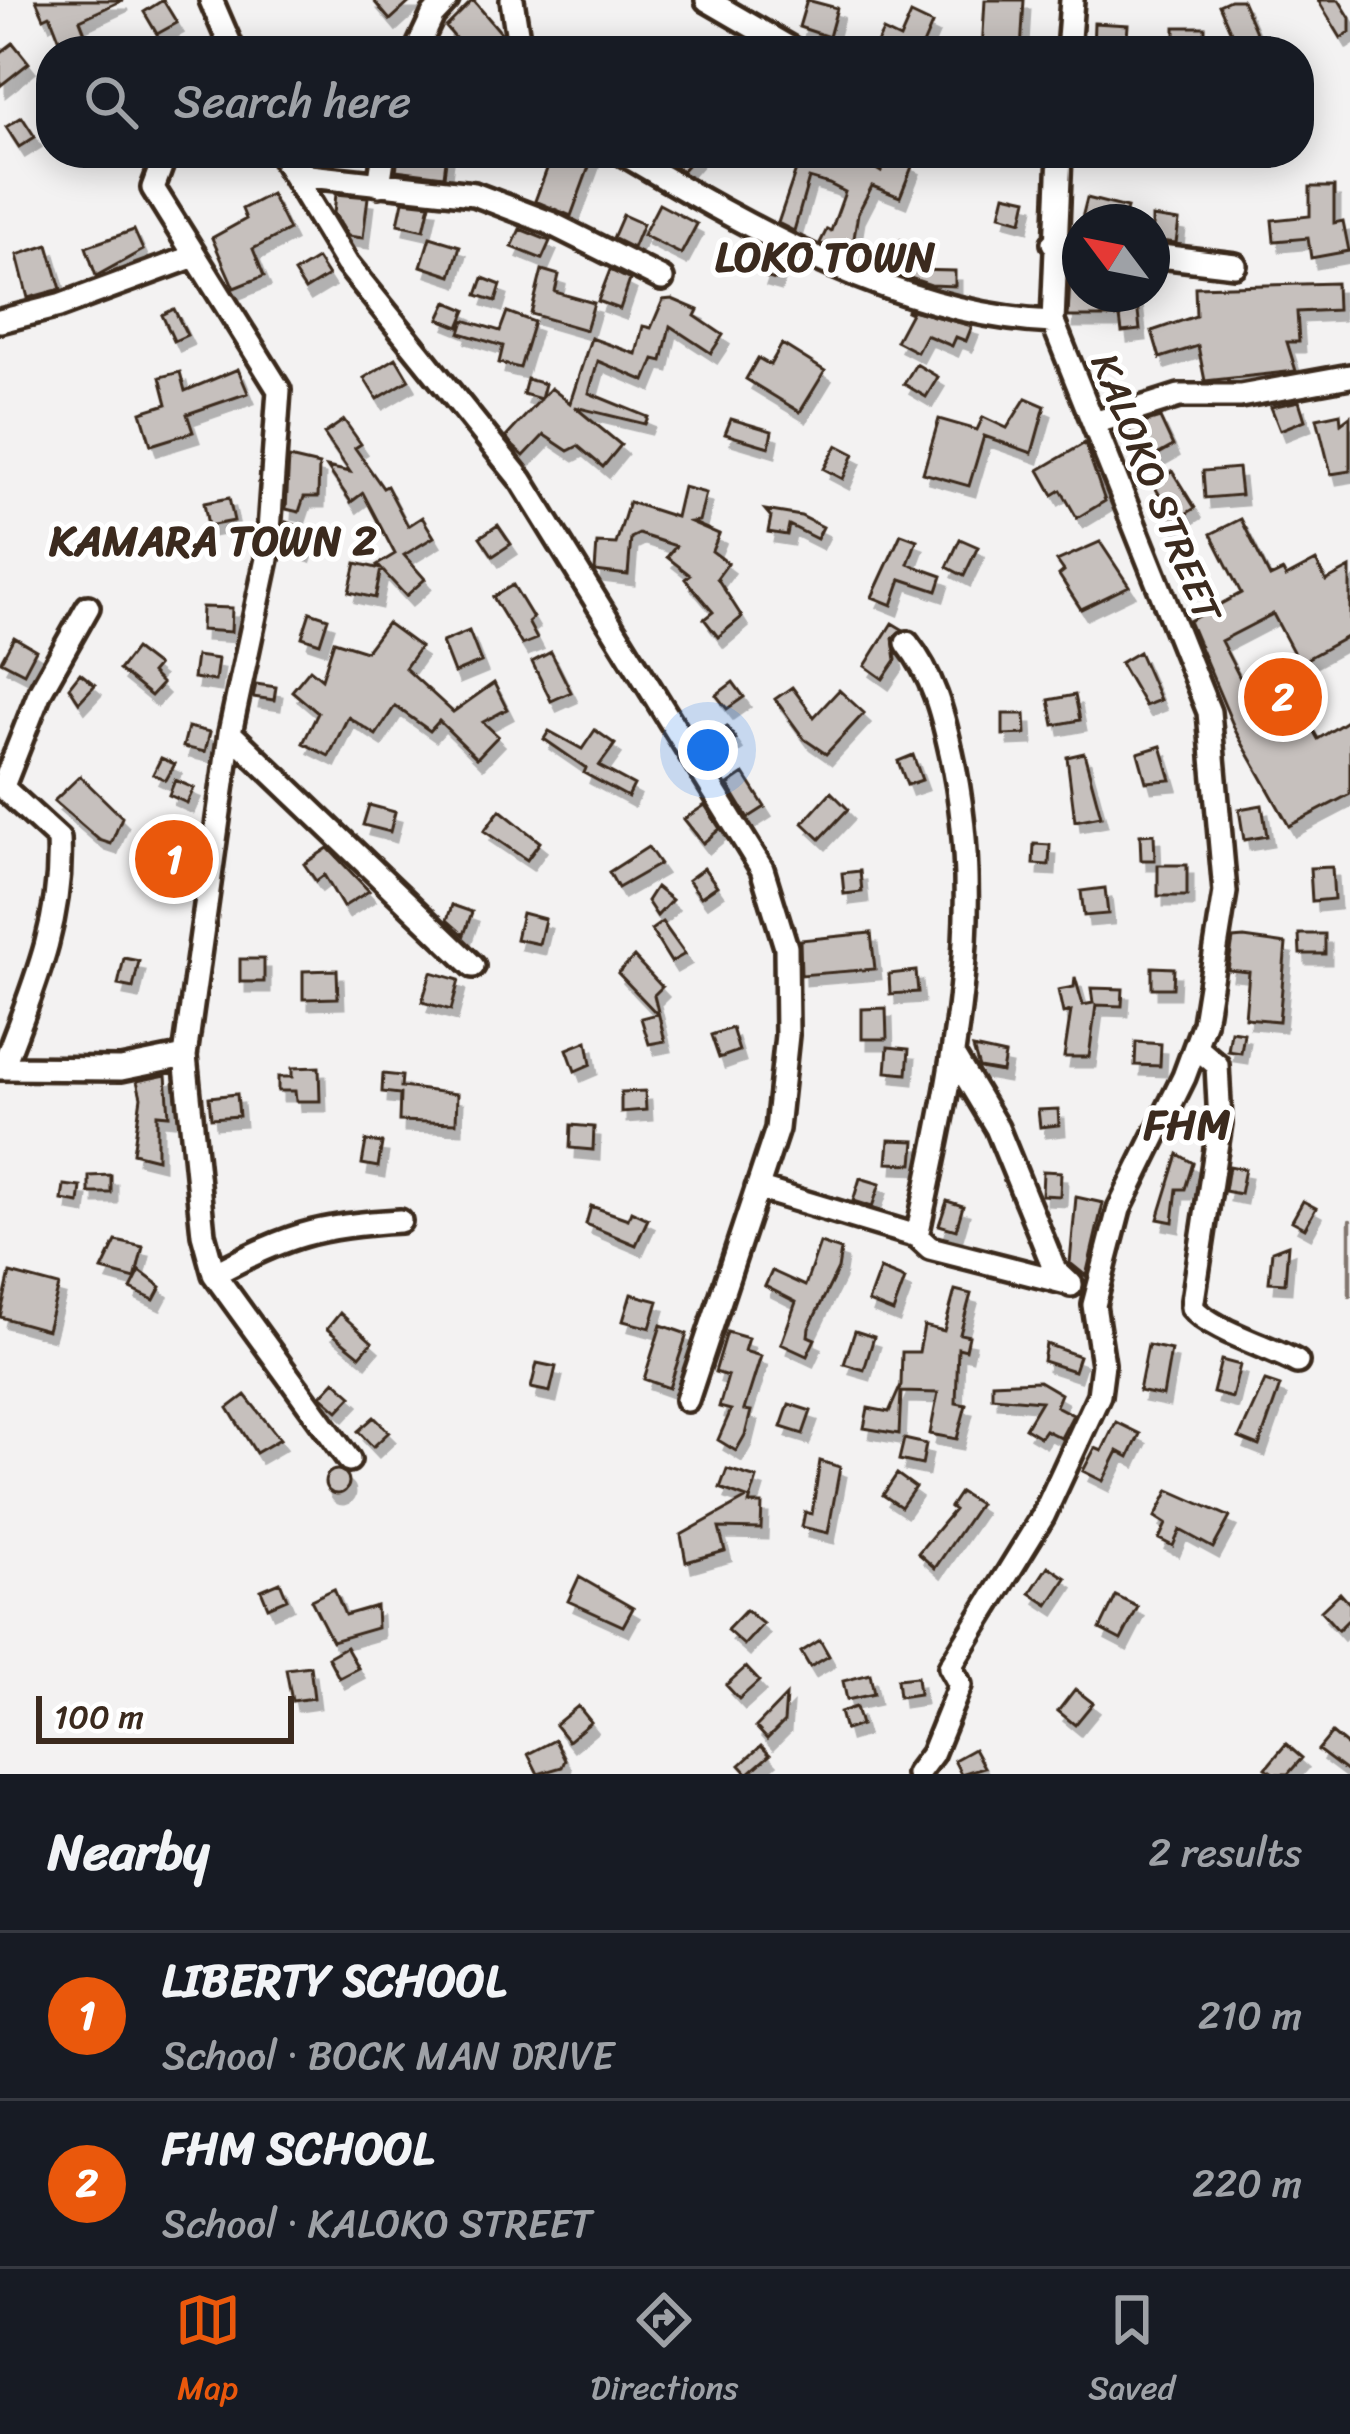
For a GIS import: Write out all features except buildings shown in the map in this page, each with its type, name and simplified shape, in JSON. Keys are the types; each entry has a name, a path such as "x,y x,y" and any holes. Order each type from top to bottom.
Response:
{"street":[{"path":"211,0 226,36"},
{"path":"423,36 447,0"},
{"path":"512,0 518,36"},
{"path":"707,0 769,36"},
{"path":"1069,36 1072,0"},
{"path":"160,168 153,188 193,257 254,342 279,390 267,559 230,733 185,1056 203,1234 214,1274 349,1460"},
{"path":"289,168 347,264 521,480 762,868 786,947 787,1035 777,1129 687,1400"},
{"path":"297,168 309,176 474,194 550,223 662,279"},
{"path":"379,185 382,168"},
{"path":"648,168 857,277 976,313 1053,322"},
{"name":"KALOKO STREET","path":"917,1774 932,1754 961,1685 950,1667 1043,1516 1099,1395 1103,1364 1094,1305 1119,1209 1196,1047 1218,960 1226,892 1209,712 1053,322 1059,168"},
{"path":"1053,243 1062,244"},
{"path":"0,321 59,306 193,257"},
{"path":"1170,257 1235,265"},
{"path":"1094,423 1179,396 1240,397 1350,376"},
{"path":"88,608 40,692 2,785 59,838 61,873 55,931 2,1068 121,1069 185,1056"},
{"path":"907,644 930,672 966,815 965,957 955,1058 917,1236"},
{"path":"230,733 473,966"},
{"path":"1196,1047 1217,1065 1220,1123 1192,1307 1204,1322 1240,1332 1297,1362"},
{"path":"955,1058 997,1128 1055,1270 1094,1305"},
{"path":"758,1187 917,1236 930,1248 1071,1284"},
{"path":"214,1274 271,1243 327,1225 400,1221"}],"waterway":[{"path":"1350,1221 1350,1296"}],"place":[{"name":"FHM SCHOOL","path":"1283,697"},
{"name":"LIBERTY SCHOOL","path":"174,859"}],"district":[{"name":"LOKO TOWN","path":"825,256"},
{"name":"KAMARA TOWN 2","path":"213,540"},
{"name":"FHM","path":"1187,1124"}]}
